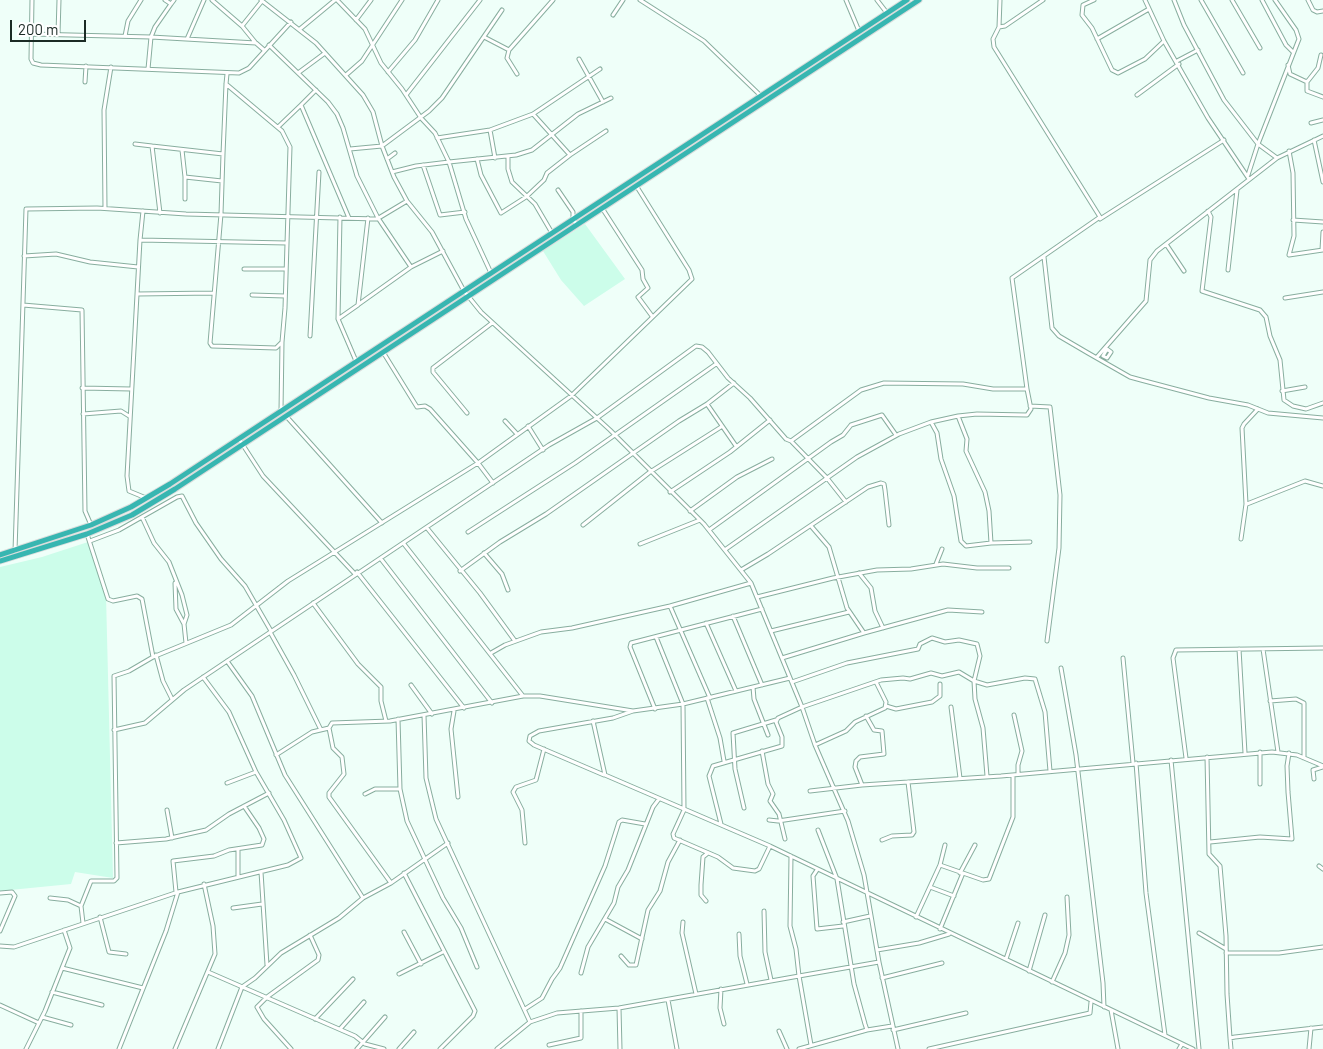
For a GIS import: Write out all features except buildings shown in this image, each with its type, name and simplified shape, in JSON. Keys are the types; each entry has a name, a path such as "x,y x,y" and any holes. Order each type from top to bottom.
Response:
{"highway":[{"path":"0,561 87,534 132,515 283,413 356,360 491,274 573,218 907,0"},
{"path":"283,413 383,352 576,224 637,187 919,0"},
{"path":"819,58 824,64"},
{"path":"351,365 355,370"},
{"path":"0,555 15,552 91,526 146,498 240,442"}],"street":[{"path":"32,0 31,59 35,64 227,74 245,72 291,22"},
{"path":"58,34 59,0"},
{"path":"125,36 128,21 141,0"},
{"path":"165,0 171,4"},
{"path":"148,69 151,37 155,27 174,0"},
{"path":"187,40 204,0"},
{"path":"212,0 242,26 264,50"},
{"path":"242,26 261,0 300,29 346,75 373,112 382,146 392,172 407,201 432,232 464,291 492,323 615,435 700,520 726,549 751,583 802,707 815,745 845,811 864,875 876,950 898,1049"},
{"path":"300,29 336,0 369,34 373,47 388,72 437,138 449,162 465,212 491,274"},
{"path":"356,20 371,0"},
{"path":"346,75 362,61 373,47 402,0"},
{"path":"388,72 415,40 438,0"},
{"path":"406,94 480,0"},
{"path":"517,74 506,58 509,50 553,0"},
{"path":"613,15 623,0"},
{"path":"640,0 704,41 761,96"},
{"path":"846,0 859,32"},
{"path":"877,0 887,13"},
{"path":"1000,0 1000,27 993,39 994,47 1098,215 1099,220"},
{"path":"1000,27 1005,26 1043,0"},
{"path":"1094,0 1083,5 1082,12 1097,39 1108,65 1118,73 1145,59 1164,41"},
{"path":"1145,0 1164,41 1178,62 1208,118 1249,177"},
{"path":"1174,0 1184,25 1224,100 1258,144 1277,158"},
{"path":"1201,0 1243,72"},
{"path":"1232,0 1260,48"},
{"path":"1262,0 1286,45 1293,52"},
{"path":"1249,177 1258,144 1299,37 1275,0"},
{"path":"1308,0 1312,10 1317,12 1323,11"},
{"path":"1097,39 1149,9"},
{"path":"350,149 382,146 421,118 442,98 502,10"},
{"path":"31,34 151,37 256,43"},
{"path":"484,37 494,40 509,50"},
{"path":"269,45 316,90 336,114 350,149 357,176 378,218 411,267"},
{"path":"1136,94 1178,62 1198,50"},
{"path":"298,74 325,53"},
{"path":"1321,55 1318,68 1308,81 1307,91 1323,97"},
{"path":"579,59 603,102"},
{"path":"1288,62 1290,74 1308,81"},
{"path":"85,82 86,66"},
{"path":"105,208 104,110 111,67"},
{"path":"437,138 490,130 534,114 600,69"},
{"path":"227,74 221,214 210,345 276,348 281,354"},
{"path":"226,84 278,127 289,140 287,243 281,354 283,413 382,523"},
{"path":"278,127 316,90"},
{"path":"392,172 423,165 508,156 532,150 578,114 611,98"},
{"path":"301,105 349,218"},
{"path":"534,114 570,155"},
{"path":"1311,123 1323,120"},
{"path":"490,130 495,158"},
{"path":"477,159 481,175 501,212 526,197 544,180 547,173 606,131"},
{"path":"1098,358 1146,301 1150,260 1166,244 1208,212 1224,197 1237,190 1249,177 1277,158 1323,136"},
{"path":"726,549 857,457 896,435 931,422 958,416 977,414 1027,415 1030,412 1030,406 1012,278 1224,140"},
{"path":"1314,140 1323,182"},
{"path":"136,144 223,154"},
{"path":"152,146 160,213"},
{"path":"182,150 185,199"},
{"path":"1290,151 1293,173 1294,236 1289,255 1322,250 1323,232"},
{"path":"387,159 395,153"},
{"path":"508,156 508,169 512,182 534,204 552,233"},
{"path":"423,165 440,215 465,212"},
{"path":"310,336 319,172"},
{"path":"185,178 222,181"},
{"path":"83,923 81,906 91,881 117,880 114,676 129,671 155,656 231,625 288,581 337,553 478,463 571,396 692,277 637,187"},
{"path":"558,190 574,212 573,218 576,224"},
{"path":"1228,270 1237,190"},
{"path":"15,552 25,218 28,208 105,208 160,213 378,218 407,201"},
{"path":"602,208 642,270 642,280 648,288 638,297 652,316"},
{"path":"143,211 129,416 128,489 146,498"},
{"path":"1208,212 1211,217 1202,290 1255,307 1263,313 1280,360 1284,400 1293,406 1306,409 1323,403"},
{"path":"340,217 338,319 356,360"},
{"path":"358,305 368,218"},
{"path":"1293,220 1323,222"},
{"path":"140,240 287,243"},
{"path":"1166,244 1184,271"},
{"path":"338,319 411,267 443,251"},
{"path":"24,256 56,254 90,262 138,267"},
{"path":"1044,256 1052,328 1059,336 1130,377 1286,416 1323,418"},
{"path":"244,269 285,270"},
{"path":"1285,298 1323,292"},
{"path":"137,294 214,293"},
{"path":"252,295 285,296"},
{"path":"23,305 82,310 85,511 91,526"},
{"path":"467,413 433,372 433,368 492,323"},
{"path":"276,348 282,342"},
{"path":"114,730 145,723 172,699 203,677 356,573 404,544 543,450 597,418 694,347 702,346 716,364 786,438 827,478 846,502"},
{"path":"383,352 414,404 417,407 425,406 430,409 478,463 493,483"},
{"path":"468,532 615,435 716,364"},
{"path":"460,571 484,553 634,454 679,421 707,404 734,383"},
{"path":"791,441 861,390 884,383 963,384 993,389 1027,389"},
{"path":"1282,391 1305,387"},
{"path":"82,388 131,390"},
{"path":"707,404 721,427 736,446"},
{"path":"1030,406 1050,407 1060,488 1059,548 1047,641"},
{"path":"1241,539 1246,504 1242,428 1258,409"},
{"path":"83,414 120,411 129,416"},
{"path":"709,530 831,442 844,435 849,426 880,415 884,416 896,435"},
{"path":"958,416 967,439 966,451 984,492 989,511 991,543"},
{"path":"670,492 770,420"},
{"path":"505,421 517,434"},
{"path":"931,422 937,433 941,459 954,496 961,542 966,546 1030,542"},
{"path":"528,426 543,450"},
{"path":"583,526 650,472 721,427"},
{"path":"240,442 263,476 356,573 464,708"},
{"path":"690,511 737,477 772,459"},
{"path":"1246,504 1305,481 1323,486"},
{"path":"741,570 872,485 882,483 885,490 889,525"},
{"path":"90,541 135,522 177,497 182,496 196,523 215,551 245,586 257,606 321,730"},
{"path":"132,515 135,522"},
{"path":"142,517 154,543 169,562 186,606 184,624 186,643"},
{"path":"640,544 700,520"},
{"path":"811,526 829,547 849,612 864,633"},
{"path":"427,528 446,549 460,571 480,593 515,641"},
{"path":"87,534 108,599 113,601 137,596 142,599 155,656 163,681 172,699"},
{"path":"404,544 523,696"},
{"path":"936,565 942,549"},
{"path":"484,553 502,574 508,590"},
{"path":"381,559 492,703"},
{"path":"757,597 839,577 877,570 912,570 936,565 1009,568"},
{"path":"860,573 871,588 875,611 882,628"},
{"path":"175,580 176,609 184,624"},
{"path":"491,654 515,641 541,632 572,628 710,597 751,583"},
{"path":"313,603 358,664 381,687 383,691 380,701 386,720"},
{"path":"670,606 709,698 724,761"},
{"path":"655,709 630,647 631,643 762,609"},
{"path":"782,658 948,610 982,612"},
{"path":"771,631 849,612"},
{"path":"733,616 762,685"},
{"path":"706,623 736,691"},
{"path":"656,637 683,704 684,810 673,834 674,838 708,853 733,868 758,870 770,846"},
{"path":"987,776 983,728 975,699 974,681 980,656 978,645 959,640 945,642 932,638 920,644 918,649 848,663 791,680 683,704 539,731 530,736 531,744 770,846 1193,1049"},
{"path":"1186,758 1177,697 1174,651 1323,648"},
{"path":"1239,649 1245,753"},
{"path":"1263,649 1278,752"},
{"path":"1123,658 1146,893 1165,1035"},
{"path":"227,661 252,696 285,775 363,898"},
{"path":"1061,668 1076,769 1103,983 1104,1007"},
{"path":"744,808 735,769 733,733 776,720 802,707 876,682 900,678 910,679 931,673 942,676 959,672 974,681 991,685 1025,678 1035,679 1045,712 1050,771"},
{"path":"0,946 14,947 177,892 288,865 301,858 269,793 256,772 229,712 203,677"},
{"path":"876,682 886,706"},
{"path":"886,706 896,709 932,702 940,696 940,684"},
{"path":"411,685 432,714"},
{"path":"753,687 754,699 768,736"},
{"path":"391,883 328,797 344,774 342,757 333,748 330,725 432,714 523,696 540,696 633,712"},
{"path":"1270,701 1296,699 1304,703 1304,758"},
{"path":"815,745 846,731 866,716 880,711 886,706"},
{"path":"951,708 960,778"},
{"path":"454,710 451,729 458,797"},
{"path":"424,715 426,778 436,819 530,1022"},
{"path":"940,865 985,881 991,875 1013,817 1016,774 1022,751 1014,715"},
{"path":"862,785 855,767 856,761 860,757 881,756 884,752 882,731 874,730 866,716"},
{"path":"398,719 400,789 407,821 426,858 443,898 461,928 477,967"},
{"path":"721,825 709,776 713,766 783,744 776,720"},
{"path":"593,721 605,775"},
{"path":"276,755 312,732 330,728"},
{"path":"525,844 522,810 512,792 516,787 536,780 544,749"},
{"path":"762,751 768,784 773,794 770,801 777,808 785,839"},
{"path":"1260,752 1260,784"},
{"path":"810,791 1260,752 1289,753 1323,766"},
{"path":"1210,842 1260,837 1292,839 1287,766 1289,753"},
{"path":"1207,756 1210,857 1220,866 1231,1049"},
{"path":"1171,760 1199,1049"},
{"path":"1314,779 1313,770 1323,766"},
{"path":"227,783 256,772"},
{"path":"882,840 892,836 912,835 914,832 915,822 908,782"},
{"path":"365,794 375,789 400,789"},
{"path":"116,843 172,838 206,830 229,814 269,793"},
{"path":"581,973 588,947 614,903 618,887 628,870 645,824 659,799"},
{"path":"119,1049 166,931 177,892 173,861 214,856 259,847 264,842 258,825 244,806"},
{"path":"167,810 172,838"},
{"path":"770,820 781,821 845,811"},
{"path":"525,1009 542,998 560,968 605,866 619,822 622,820 645,824"},
{"path":"818,830 837,879 854,984 867,1030"},
{"path":"621,956 629,965 634,967 648,910 660,891 668,862 680,840"},
{"path":"218,1049 242,987 281,952 339,918 363,898 391,883 448,843"},
{"path":"916,917 940,865 945,845"},
{"path":"940,929 954,896 961,873 975,845"},
{"path":"238,850 238,876"},
{"path":"706,901 701,895 700,885 703,857 708,853"},
{"path":"791,856 790,926 796,949 811,1046"},
{"path":"1319,866 1323,869"},
{"path":"818,870 813,876 817,928 843,924 870,916"},
{"path":"262,871 262,904 267,966"},
{"path":"404,873 475,1012 440,1049"},
{"path":"175,1049 208,972 215,946 204,884"},
{"path":"930,887 954,896"},
{"path":"0,893 12,892 14,896 0,931"},
{"path":"1052,982 1069,935 1067,897"},
{"path":"50,898 68,900 81,906"},
{"path":"233,908 262,904"},
{"path":"764,911 765,952 771,980"},
{"path":"1029,970 1045,915"},
{"path":"100,917 109,952 126,954"},
{"path":"605,919 642,939"},
{"path":"683,922 682,933 696,994"},
{"path":"1006,959 1018,923"},
{"path":"26,1049 42,1017 70,948 64,930"},
{"path":"404,932 421,964"},
{"path":"1199,933 1226,951 1279,953 1323,947"},
{"path":"291,1049 258,1011 258,1005 266,997 318,960 319,955 310,934"},
{"path":"740,934 740,956 747,984"},
{"path":"876,950 919,943 950,934"},
{"path":"400,974 443,952"},
{"path":"497,1049 530,1022 557,1013 619,1008 879,962"},
{"path":"882,978 942,963"},
{"path":"62,968 143,988"},
{"path":"208,972 340,1029 363,1042 384,1049"},
{"path":"315,1019 353,979"},
{"path":"721,989 720,1008 724,1024"},
{"path":"52,992 102,1005"},
{"path":"668,1000 677,1049"},
{"path":"929,1049 1090,1013 1092,1010 1091,1001"},
{"path":"340,1029 364,1002"},
{"path":"0,1005 39,1023"},
{"path":"619,1008 620,1049"},
{"path":"1111,1010 1118,1049"},
{"path":"549,1045 582,1038 581,1011"},
{"path":"799,1049 867,1030 892,1028 966,1013"},
{"path":"42,1017 71,1024"},
{"path":"357,1049 385,1017"},
{"path":"1230,1038 1323,1027"},
{"path":"1309,1049 1311,1028"},
{"path":"779,1030 787,1049"},
{"path":"399,1049 414,1032"},
{"path":"1179,1049 1182,1044"}],"shaded area":[{"path":"585,224 625,279 584,306 561,280 543,251"},
{"path":"88,542 106,595 113,878 75,872 71,884 0,891 0,567 42,557"}]}
